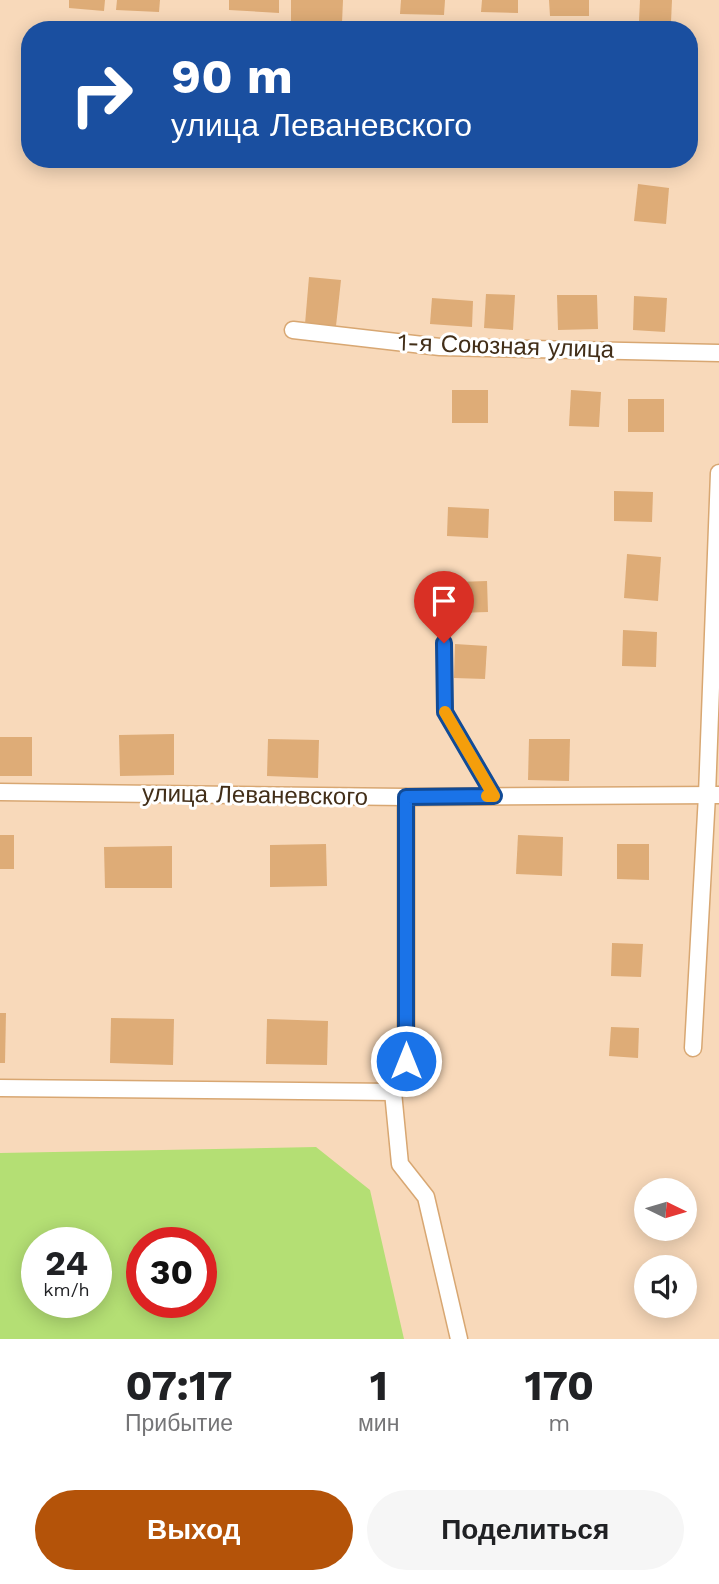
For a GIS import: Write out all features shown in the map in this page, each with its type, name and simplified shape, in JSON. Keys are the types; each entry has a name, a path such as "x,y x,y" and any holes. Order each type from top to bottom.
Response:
{"street":[{"name":"1-я Союзная улица","path":"293,330 440,347 719,353"},
{"path":"693,1048 713,795 719,473"},
{"name":"улица Леваневского","path":"0,792 406,797 713,795"},
{"path":"406,797 406,1061 393,1092 400,1164 426,1197 459,1339"},
{"path":"0,1088 393,1092"}],"lane":[{"path":"444,643 445,712 494,796"}],"green space":[{"path":"316,1147 370,1190 404,1339 0,1339 0,1153"}],"building":[{"path":"69,0 105,0 104,11 69,8"},
{"path":"117,0 160,0 159,12 116,10"},
{"path":"229,0 279,0 279,13 229,10"},
{"path":"291,0 343,0 342,21 291,21"},
{"path":"401,0 445,0 444,15 400,14"},
{"path":"482,0 518,0 518,13 481,12"},
{"path":"549,0 589,0 589,16 550,16"},
{"path":"640,0 672,0 671,21 639,21"},
{"path":"638,184 669,188 666,224 634,221"},
{"path":"309,277 341,280 336,326 305,324"},
{"path":"486,294 515,295 513,330 484,328"},
{"path":"557,295 597,295 598,329 558,330"},
{"path":"634,296 667,298 665,332 633,330"},
{"path":"432,298 473,301 472,327 430,324"},
{"path":"452,390 488,390 488,423 452,423"},
{"path":"571,390 601,392 599,427 569,426"},
{"path":"628,399 664,399 664,432 628,432"},
{"path":"614,491 653,492 652,522 614,521"},
{"path":"448,507 489,509 488,538 447,536"},
{"path":"627,554 661,557 658,601 624,598"},
{"path":"487,581 488,612 457,613 457,582"},
{"path":"623,630 657,632 656,667 622,666"},
{"path":"455,644 487,646 485,679 454,678"},
{"path":"174,734 174,775 120,776 119,735"},
{"path":"0,737 32,737 32,776 0,776"},
{"path":"268,739 319,740 318,778 267,776"},
{"path":"529,739 570,739 569,781 528,780"},
{"path":"0,835 14,835 14,869 0,869"},
{"path":"518,835 563,837 562,876 516,874"},
{"path":"326,844 327,886 270,887 270,845"},
{"path":"617,844 649,844 649,880 617,879"},
{"path":"172,846 172,888 105,888 104,847"},
{"path":"612,943 643,944 641,977 611,976"},
{"path":"0,1013 6,1013 5,1063 0,1063"},
{"path":"111,1018 174,1019 173,1065 110,1063"},
{"path":"267,1019 328,1021 327,1065 266,1064"},
{"path":"611,1027 639,1028 638,1058 609,1056"}],"slow traffic":[{"path":"445,712 494,796 487,796"}],"route":[{"path":"406,1061 406,797 494,796 445,712 444,643"}]}
